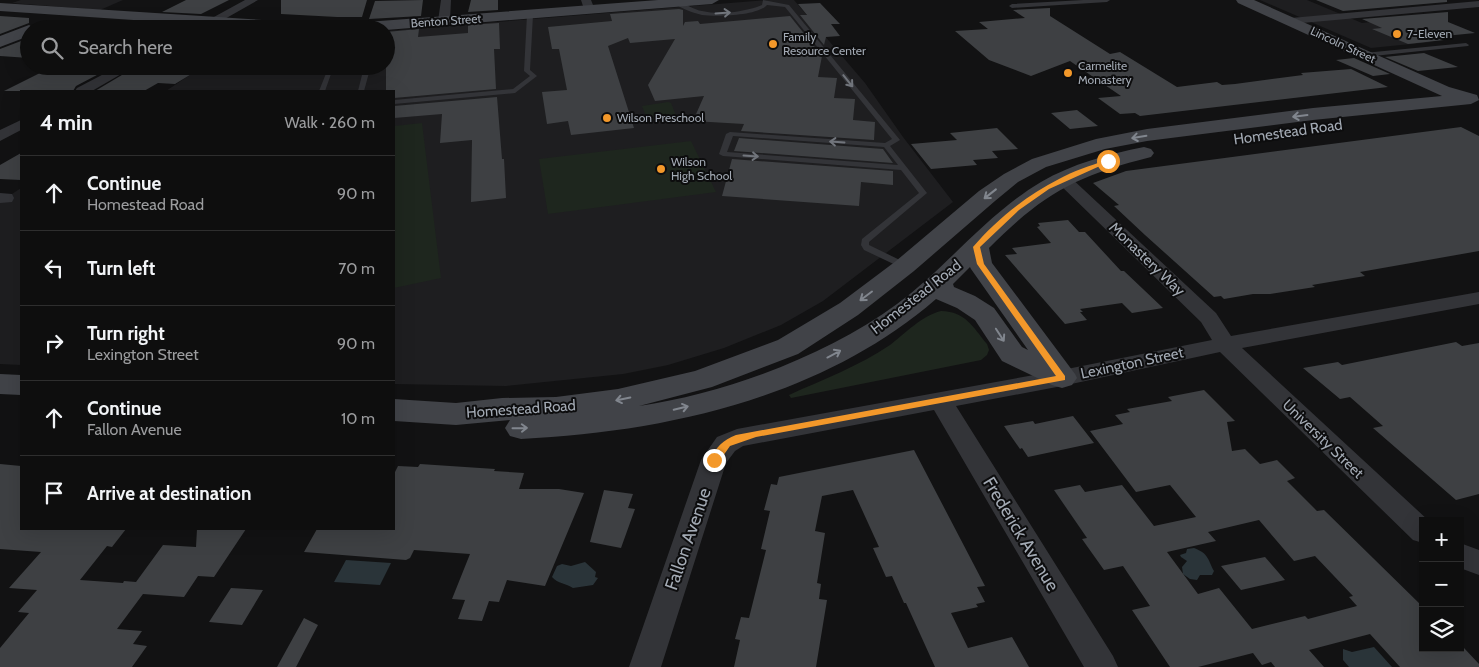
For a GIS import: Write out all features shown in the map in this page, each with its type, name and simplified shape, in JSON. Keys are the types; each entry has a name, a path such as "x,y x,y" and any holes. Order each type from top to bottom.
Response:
{"main road":[{"path":"52,20 101,0"},
{"name":"Benton Street","path":"395,24 530,15 588,5 676,3 712,0"},
{"name":"Lincoln Street","path":"1243,0 1468,104"},
{"name":"Benton Street","path":"0,7 213,20"},
{"path":"0,42 20,33"},
{"name":"Homestead Road","path":"456,414 501,428 562,427 640,417 746,392 812,366 877,330 939,282 1017,209 1063,179 1108,161 1176,148 1339,125 1468,104"},
{"name":"Homestead Road","path":"395,410 456,414 502,409 556,408 618,400 702,380 788,347 849,309 905,266 1011,178 1039,163 1073,151 1147,135 1323,113 1468,104"},
{"path":"976,247 980,264 1062,378"},
{"path":"905,266 939,282 957,284 1012,309"},
{"path":"939,282 943,292 966,302 984,314 1012,354 1062,378"},
{"path":"0,384 20,385"}],"street":[{"path":"213,20 253,0"},
{"path":"444,21 446,0"},
{"path":"1440,0 1479,14"},
{"path":"1291,21 1479,4"},
{"path":"84,90 112,75"},
{"path":"0,136 20,125"},
{"name":"Monastery Way","path":"1063,179 1209,318 1224,344"},
{"name":"Lexington Street","path":"756,434 1062,378 1224,344 1479,298"},
{"name":"University Street","path":"1224,344 1419,528"},
{"name":"Frederick Avenue","path":"940,400 1102,667"},
{"name":"Fallon Avenue","path":"645,667 714,460 726,444 736,438 756,434"},
{"path":"1464,557 1479,563"}],"lane":[{"path":"1012,6 1107,0"},
{"path":"676,3 709,14 754,10 764,6 766,1 787,6 896,140 886,145 730,134 723,154 904,168"},
{"path":"395,102 515,91 534,76 527,71 530,15"},
{"path":"1364,55 1466,44"},
{"path":"322,90 328,75"},
{"path":"361,90 365,75"},
{"path":"886,145 923,193 865,241 865,245 867,248 905,266"}],"shaded area":[{"path":"21,0 123,0 100,10 12,3"},
{"name":"Wilson High School","path":"767,0 794,0 865,83 903,137 953,202 823,301 781,325 724,348 668,365 623,374 506,386 395,384 395,90 167,90 190,75 395,75 395,30"},
{"path":"1260,0 1307,0 1362,23 1379,21 1431,42 1371,48"},
{"path":"671,103 677,118 648,121 642,106"},
{"path":"422,123 441,278 395,288 395,126"},
{"path":"691,141 716,192 548,214 539,159"},
{"path":"20,189 20,365 0,364 0,202"},
{"path":"941,311 957,314 968,321 987,344 989,350 987,355 981,360 791,398 789,395 866,359 890,345 920,321"},
{"path":"1194,548 1207,557 1214,571 1212,575 1200,575 1197,580 1190,579 1183,574 1182,567 1187,561 1180,555 1186,553 1187,549"},
{"path":"346,560 391,563 380,585 334,582"},
{"path":"585,562 596,572 595,577 598,578 593,585 573,588 552,577 557,566 562,564 571,566"},
{"path":"1374,647 1392,667 1349,667 1343,660 1343,649 1352,652"}],"building":[{"path":"186,0 229,0 201,14 162,12"},
{"path":"281,0 367,0 362,17 337,17 281,14"},
{"path":"423,0 421,16 369,19 375,1"},
{"path":"471,0 498,0 498,10 468,12"},
{"path":"1316,0 1447,0 1447,2 1343,11"},
{"path":"820,3 840,24 831,24 840,36 826,37 824,45 800,15 807,15 798,4"},
{"path":"1050,8 1050,16 1110,54 1120,52 1177,87 1217,82 1222,85 1235,84 1303,75 1301,73 1351,69 1388,87 1140,116 1135,113 1120,114 1098,98 1121,96 1070,61 1031,76 989,60 955,31 988,29 979,22 1025,18 1013,10"},
{"path":"683,10 683,26 685,22 698,21 700,24 790,16 822,56 818,77 837,78 834,98 855,99 853,120 875,122 874,140 741,131 744,124 693,121 704,96 655,101 648,85 675,39 630,43 628,38 608,46 634,128 571,135 568,121 547,124 542,92 567,90 559,49 552,49 548,27 612,21 610,14"},
{"path":"1448,12 1448,22 1475,33 1435,37 1444,40 1408,44 1372,29 1382,28 1362,19"},
{"path":"0,16 29,18 29,20 20,20 20,26 0,34"},
{"path":"499,23 500,49 494,49 496,89 395,98 395,90 386,90 386,75 395,75 395,31 419,29 418,37 468,33 468,25"},
{"path":"20,41 20,57 0,56 0,49"},
{"path":"1424,53 1458,67 1418,71 1385,57"},
{"path":"1354,58 1390,74 1373,76 1336,60"},
{"path":"36,75 97,75 76,86 74,90 4,91"},
{"path":"122,75 190,75 175,84 158,83 146,90 97,90"},
{"path":"497,97 506,198 471,202 472,140 440,143 442,114 395,118 395,106"},
{"path":"1077,110 1098,126 1070,129 1051,113"},
{"path":"1461,127 1479,136 1479,251 1360,272 1365,276 1270,294 1253,294 1224,299 1221,296 1214,297 1114,206 1119,205 1093,183 1126,171"},
{"path":"997,128 1018,149 992,151 998,158 973,160 977,165 931,169 911,144 957,140 950,133"},
{"path":"739,138 883,149 893,163 734,151"},
{"path":"20,154 20,180 0,179 0,165"},
{"path":"732,159 893,171 893,185 861,182 859,206 722,196"},
{"path":"1068,220 1079,232 1085,232 1121,271 1124,271 1163,308 1132,313 1122,303 1080,309 1083,312 1080,312 1087,320 1065,324 1005,255 1017,254 1012,248 1051,243 1037,227 1040,226 1038,223"},
{"path":"1456,342 1462,346 1479,343 1479,494 1456,500 1373,428 1383,426 1350,397 1340,399 1303,368 1338,362 1342,365"},
{"path":"1204,390 1235,421 1227,422 1232,451 1245,449 1260,464 1277,460 1295,478 1287,481 1317,511 1324,510 1419,603 1419,652 1464,652 1464,648 1479,664 1479,667 1400,667 1370,634 1309,650 1324,667 1275,667 1271,662 1262,665 1253,653 1198,667 1170,667 1132,610 1150,606 1123,566 1104,570 1082,539 1087,538 1054,490 1080,485 1085,492 1122,485 1154,526 1196,517 1170,485 1136,492 1090,431 1123,424 1115,415 1130,412 1127,409 1172,401 1168,397","holes":["1259,520 1294,561 1315,556 1353,596 1349,597 1357,606 1308,619 1305,616 1252,629 1219,588 1198,594 1167,552 1216,541 1208,532"]},
{"path":"1073,416 1094,443 1028,457 1004,426 1033,421 1035,424"},
{"path":"914,450 985,586 977,587 985,602 976,604 978,607 951,613 968,648 1012,637 1029,667 935,667 892,576 886,577 873,548 879,547 853,490 822,496 815,531 825,533 817,583 821,584 819,599 827,600 816,667 734,667 740,640 735,639 741,617 749,618 766,550 761,549 770,511 764,510 771,484 777,485 779,477"},
{"path":"0,464 20,466 20,530 125,530 112,547 107,546 80,580 136,582 163,545 196,547 197,530 245,530 214,577 198,576 184,597 143,594 117,629 142,631 133,644 147,646 132,667 0,667 0,648 29,613 18,612 37,590 9,588 41,552 0,549"},
{"path":"420,464 524,473 519,489 559,489 584,493 545,586 507,580 499,602 489,601 482,621 458,619 465,600 452,599 470,554 414,550 410,558 406,560 304,552 316,530 395,530 395,472 398,466 418,467"},
{"path":"604,490 633,494 628,508 635,509 621,548 590,542"},
{"path":"1265,557 1285,580 1241,590 1221,566"},
{"path":"231,588 263,590 242,625 209,622"},
{"path":"304,618 318,625 296,667 277,667"}],"place":[{"name":"7-Eleven","path":"1397,34"},
{"name":"Family Resource Center","path":"773,44"},
{"name":"Carmelite Monastery","path":"1068,73"},
{"name":"Wilson Preschool","path":"607,118"},
{"name":"Wilson High School","path":"661,169"}],"route":[{"path":"714,460 726,444 736,438 1062,378 980,264 976,247 1017,209 1047,188 1063,179 1108,161"}]}
